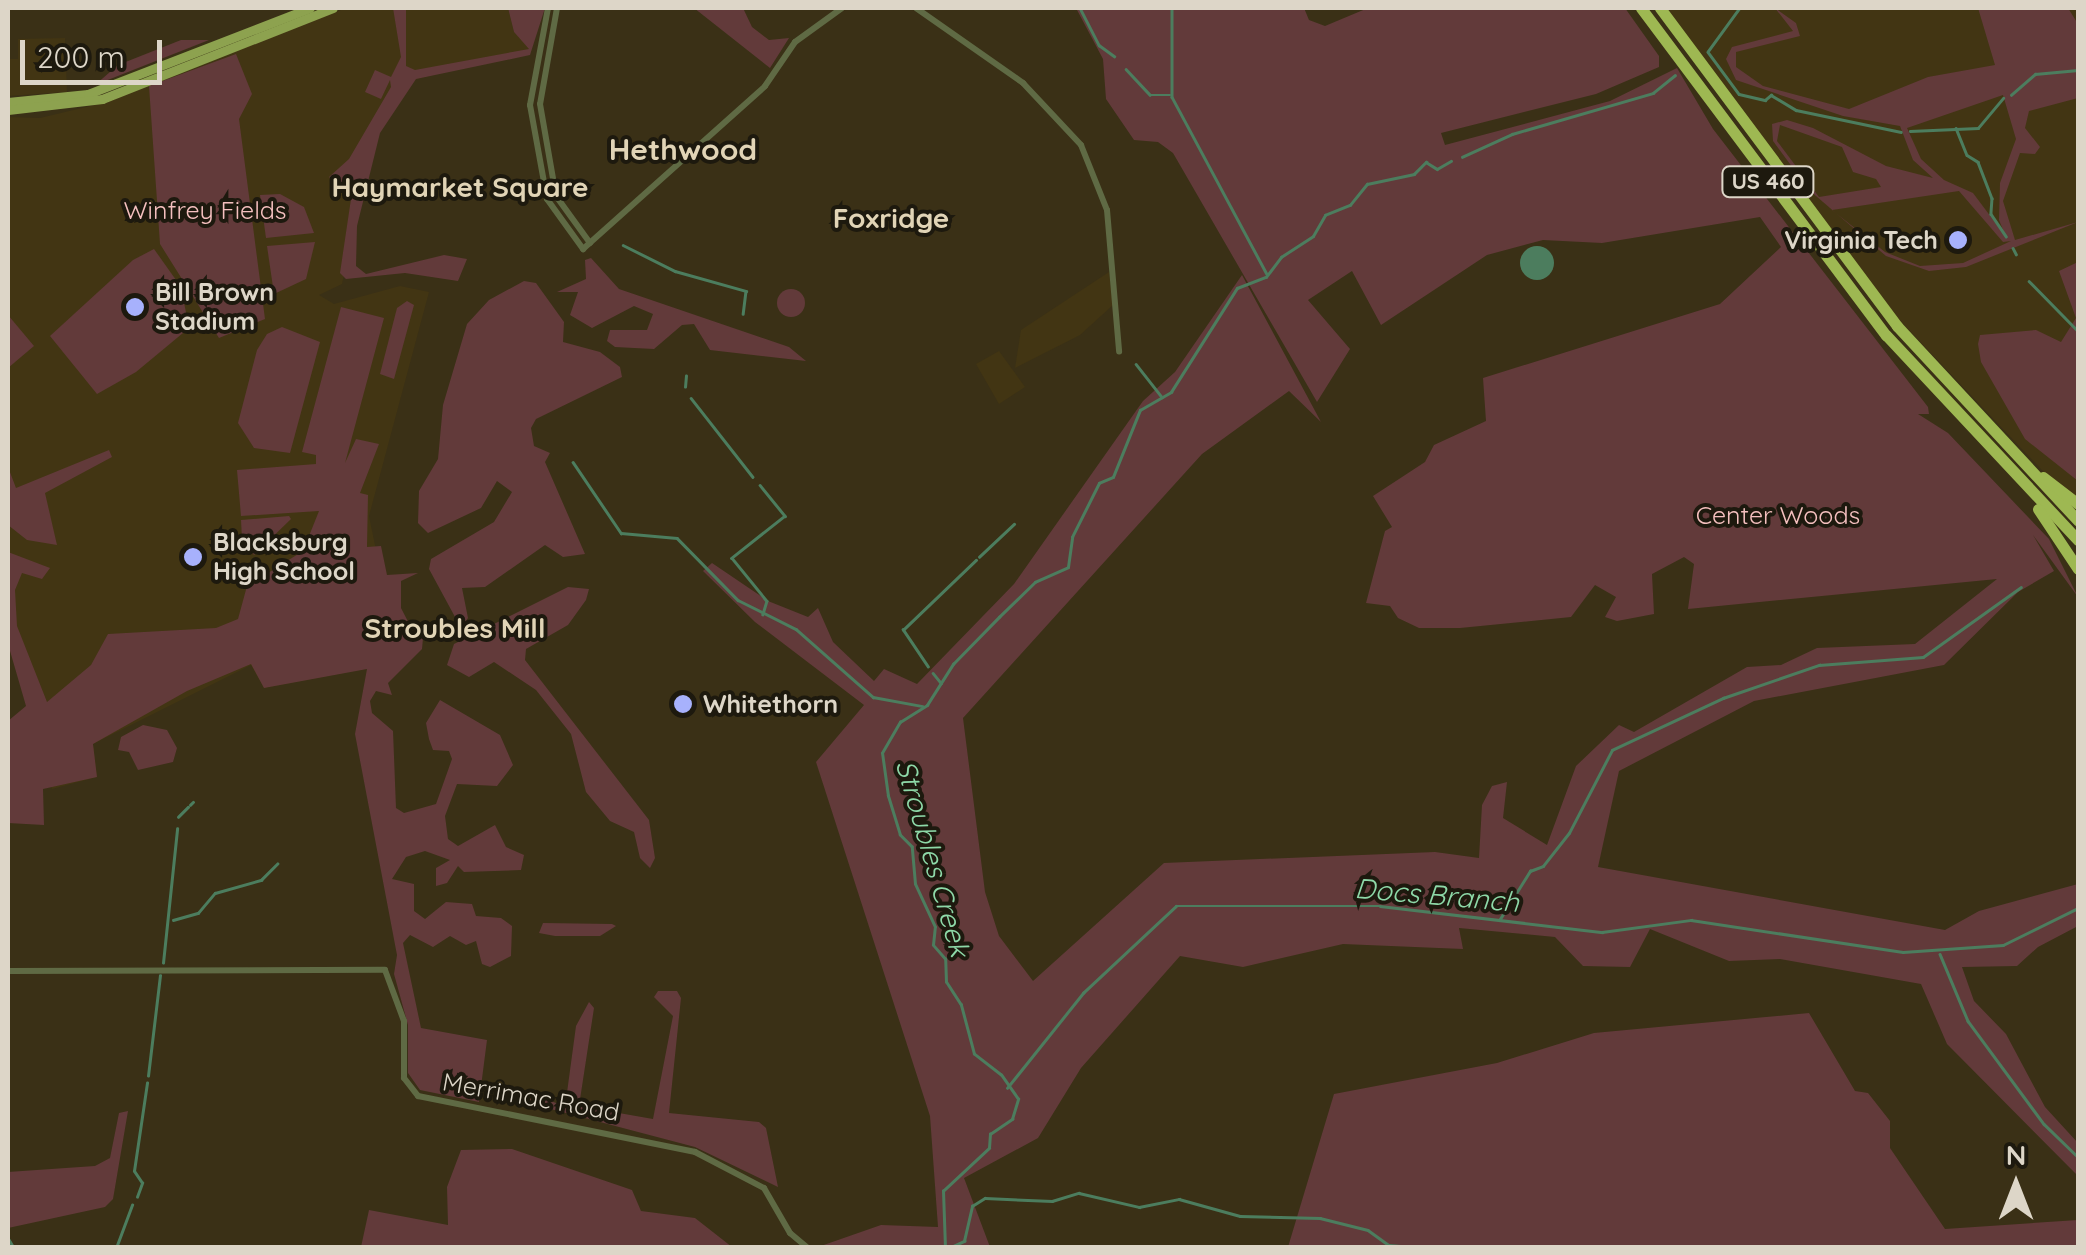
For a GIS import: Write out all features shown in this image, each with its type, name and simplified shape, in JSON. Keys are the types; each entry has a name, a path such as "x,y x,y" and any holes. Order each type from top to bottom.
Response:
{"highway":[{"name":"US 460","path":"1641,8 1841,280 2028,492 2078,540"},
{"name":"US 460","path":"1660,8 1864,286 2011,454 2078,521"},
{"path":"2011,454 2078,504"},
{"path":"2028,492 2078,569"}],"main road":[{"path":"8,102 88,94 310,8"},
{"path":"8,110 102,99 333,8"}],"street":[{"path":"548,8 530,85 533,124 547,199 587,246"},
{"path":"557,8 540,104 556,196 587,246"},
{"path":"587,246 765,86 795,42 842,8"},
{"path":"916,8 1023,82 1081,146 1108,216 1120,351"},
{"name":"Merrimac Road","path":"8,971 385,970 404,1021 404,1078 418,1096 695,1152 764,1188 790,1233 808,1248"}],"shaded area":[{"name":"Blacksburg High School","path":"346,8 508,8 514,32 532,51 404,82 375,129 342,284 319,295 334,304 400,286 429,292 369,516 386,599 370,668 264,688 251,665 93,744 97,777 52,789 8,644 8,117 40,118 103,103"},
{"name":"Virginia Tech","path":"1666,8 2078,8 2078,508 1888,308"},
{"path":"65,38 67,92 8,96 8,59 18,59 18,39"},
{"path":"1537,246 1549,251 1554,263 1549,275 1537,280 1525,275 1520,263 1525,251"},
{"path":"1109,272 1113,305 1080,335 1015,368 1021,330"},
{"path":"999,351 1025,387 999,404 976,364"}],"green space":[{"path":"393,8 406,8 406,66 415,70 529,49 514,32 508,8 545,8 530,55 416,79 380,133 357,226 356,266 366,274 444,255 467,259 458,281 405,273 346,279 340,273 351,199 329,177 349,159 391,87 390,80 381,99 365,92 375,70 391,77 401,57"},
{"path":"694,8 743,8 752,27 769,40 789,38 770,68"},
{"name":"Center Woods","path":"1076,8 1304,8 1309,20 1325,26 1368,8 1625,8 1659,56 1659,67 1596,94 1441,133 1445,145 1610,101 1677,68 1713,129 1928,407 1929,414 1918,414 1948,433 2049,539 2078,597 2033,535 2054,571 2018,592 1944,665 1754,701 1619,771 1598,867 1945,930 1979,911 2078,884 2078,926 2038,947 2017,966 1962,967 1974,1001 2006,1034 2045,1107 2078,1143 2078,1176 1947,1044 1921,984 1780,959 1729,961 1650,929 1630,967 1583,966 1555,937 1459,928 1463,949 1343,944 1243,967 1180,956 1081,1068 1038,1138 964,1178 990,1247 818,1247 881,1225 938,1227 930,1116 816,762 864,705 755,622 703,571 712,563 768,601 808,617 818,608 833,642 874,681 884,669 917,684 1014,584 1143,401 1175,372 1242,275 1321,422 1289,391 1202,454 963,718 985,892 999,936 1033,981 1164,863 1435,852 1479,858 1482,805 1492,786 1507,782 1503,818 1547,845 1576,766 1619,725 1634,732 1747,667 1781,665 1817,648 1915,644 1997,579 1688,609 1694,564 1684,557 1652,574 1654,614 1617,621 1605,617 1616,597 1595,585 1571,617 1460,628 1419,628 1398,618 1390,606 1366,603 1385,531 1392,527 1373,496 1425,462 1434,445 1486,421 1483,378 1720,304 1781,247 1760,217 1602,243 1543,240 1487,255 1381,325 1352,271 1308,300 1350,349 1317,402 1173,153 1158,142 1134,140 1106,99 1103,59"},
{"path":"1775,8 1796,23 1800,36 1736,52 1736,67 1763,86 1849,109 1928,77 1995,65 1978,8 2068,8 2078,24 2078,98 2029,111 2025,128 2040,147 2035,154 2020,153 2003,201 2015,240 2078,222 1966,267 1929,271 1886,256 1836,214 1885,252 1920,266 1963,263 2011,241 2003,242 1959,191 1832,210 1809,190 1773,141 1772,124 1787,120 1813,128 1886,166 1933,178 1913,160 1900,126 1843,116 1736,80 1726,59 1732,47 1793,31","holes":["2003,95 2016,139 2000,183 1999,220 2006,237 1973,193 1944,180 1921,159 1907,128","1780,125 1842,147 1853,172 1876,179 1881,187 1819,197 1777,141"]},
{"path":"181,40 209,40 95,85 118,65"},
{"name":"Winfrey Fields","path":"236,54 252,94 239,119 265,319 219,338 160,244 149,86"},
{"path":"280,194 304,207 314,233 266,238 260,195"},
{"path":"315,242 306,279 274,294 267,246"},
{"name":"Bill Brown Stadium","path":"154,249 181,287 189,328 136,372 97,394 50,336 133,260"},
{"path":"591,258 619,289 789,347 806,361 710,350 694,324 682,325 654,349 615,347 607,341 610,330 647,330 653,314 634,306 592,328 570,315 578,292 557,292 586,279 585,260"},
{"path":"2078,262 2078,481 2025,439 1981,362 1978,344 1980,335 2036,330 2061,342 2076,318 2059,271"},
{"path":"524,281 536,283 564,322 563,342 600,352 620,367 622,377 536,419 531,428 534,446 550,453 545,462 585,554 563,557 545,545 485,587 462,588 468,618 461,628 429,569 431,559 494,522 512,492 497,481 481,508 428,533 418,523 419,491 438,459 443,405 467,324 489,300"},
{"path":"791,289 801,293 805,303 801,313 791,317 781,313 777,303 781,293"},
{"path":"407,301 414,305 394,379 380,374 397,308"},
{"path":"341,307 384,318 345,463 356,439 379,444 360,493 368,495 367,547 381,546 387,575 418,573 401,581 401,608 417,639 423,638 422,649 388,683 392,695 376,691 370,701 372,713 393,731 396,808 404,813 436,804 452,759 449,751 433,750 429,739 426,723 440,700 500,735 513,765 497,786 457,784 445,816 448,839 458,846 495,825 506,847 524,855 521,870 464,872 458,866 447,883 436,886 436,868 450,860 425,851 406,857 392,879 414,884 414,911 425,919 446,902 472,904 476,916 501,918 512,926 511,956 490,967 482,964 476,941 466,945 450,936 433,947 410,935 403,943 421,1028 487,1040 479,1102 420,1090 408,1073 408,1025 394,974 397,955 355,734 367,669 264,688 251,664 187,691 93,744 97,777 43,789 44,825 8,823 8,721 26,706 8,644 8,552 50,568 42,579 22,573 15,590 17,626 47,702 91,665 108,634 216,628 238,619 247,586 303,551 319,511 241,516 237,470 316,464 316,455 302,452"},
{"path":"8,315 34,346 8,368"},
{"path":"282,327 320,342 290,453 254,448 238,423 257,350 267,334"},
{"path":"109,450 112,457 45,493 57,545 27,540 8,525 8,467 16,488"},
{"path":"289,516 291,519 254,555 242,539 241,520"},
{"path":"568,587 589,589 586,600 568,625 526,649 525,660 649,820 655,858 650,868 640,858 634,832 610,821 586,792 571,734 536,690 494,662 469,677 447,665 454,644"},
{"path":"143,725 167,730 177,748 173,762 138,770 129,752 118,750 121,737"},
{"path":"543,923 616,926 600,936 555,936 539,933"},
{"path":"658,991 677,991 681,998 669,1113 759,1122 766,1128 778,1187 695,1147 528,1103 533,1095 559,1104 566,1100 576,1026 589,1002 594,1008 579,1106 653,1119 673,1016 654,997"},
{"path":"1809,1013 1855,1091 1868,1093 1890,1121 1890,1148 1945,1229 2078,1220 2078,1247 1288,1247 1334,1094 1497,1063 1594,1033"},
{"path":"128,1111 113,1199 105,1207 8,1228 8,1172 95,1166 110,1158 119,1113"},
{"path":"512,1149 632,1190 641,1211 695,1218 732,1247 361,1247 369,1210 448,1225 447,1187 461,1150"}],"waterway":[{"path":"1080,8 1099,45 1114,56"},
{"path":"1172,8 1172,97 1267,274"},
{"path":"1740,8 1708,52 1739,94 1765,100 1771,95 1796,110 1901,132"},
{"path":"1126,69 1150,95 1170,95"},
{"path":"2011,95 2035,74 2078,70"},
{"name":"Stroubles Creek","path":"1462,157 1512,134 1653,93 1675,75"},
{"path":"1910,131 1978,128 2003,98"},
{"path":"1956,128 1967,155 1978,162 1992,198 1991,214 2006,236"},
{"name":"Stroubles Creek","path":"945,1248 943,1191 989,1148 990,1134 1012,1119 1018,1099 1001,1075 974,1054 961,1005 946,982 945,959 933,945 935,927 915,884 912,847 900,835 888,796 882,753 900,722 927,705 953,664 999,617 1035,582 1068,567 1072,537 1099,483 1113,477 1140,410 1171,392 1237,288 1266,277 1281,257 1313,236 1325,215 1350,205 1367,184 1414,174 1426,162 1437,169 1451,161"},
{"path":"623,245 675,271 746,291 743,314"},
{"path":"2013,248 2016,254"},
{"path":"2029,281 2078,331"},
{"path":"1136,364 1162,397"},
{"path":"685,387 686,376"},
{"path":"691,398 753,477"},
{"path":"573,462 621,533 677,538 738,600 796,629 873,697 922,706"},
{"path":"760,485 785,516 732,558 767,601 763,614"},
{"path":"979,557 1014,524"},
{"path":"928,667 903,630 976,560"},
{"path":"1500,919 1530,871 1543,866 1569,833 1612,750 1723,698 1819,665 1923,657 2021,587"},
{"path":"933,673 941,683"},
{"path":"190,805 193,802"},
{"path":"178,817 188,807"},
{"path":"163,963 177,829"},
{"path":"173,920 198,913 215,893 261,880 277,864"},
{"name":"Docs Branch","path":"1007,1088 1083,993 1176,906 1380,906 1602,932 1691,920 1903,952 2003,945 2078,908"},
{"path":"1940,954 1968,1021 2044,1124 2078,1157"},
{"path":"148,1076 160,976"},
{"path":"137,1197 142,1183 134,1171 147,1083"},
{"path":"949,1248 964,1241 972,1206 985,1198 1052,1201 1079,1193 1139,1207 1179,1199 1240,1216 1320,1218 1368,1230 1389,1245 1421,1248"},
{"path":"116,1248 132,1205"},
{"name":"Stroubles Creek","path":"8,1238 14,1248"},
{"path":"1740,1248 1773,1248"}],"place":[{"name":"Virginia Tech","path":"1958,240"},
{"name":"Bill Brown Stadium","path":"135,307"},
{"name":"Blacksburg High School","path":"193,557"},
{"name":"Whitethorn","path":"683,704"}],"district":[{"name":"Hethwood","path":"683,149"},
{"name":"Haymarket Square","path":"460,187"},
{"name":"Foxridge","path":"891,218"},
{"name":"Stroubles Mill","path":"455,628"}]}
